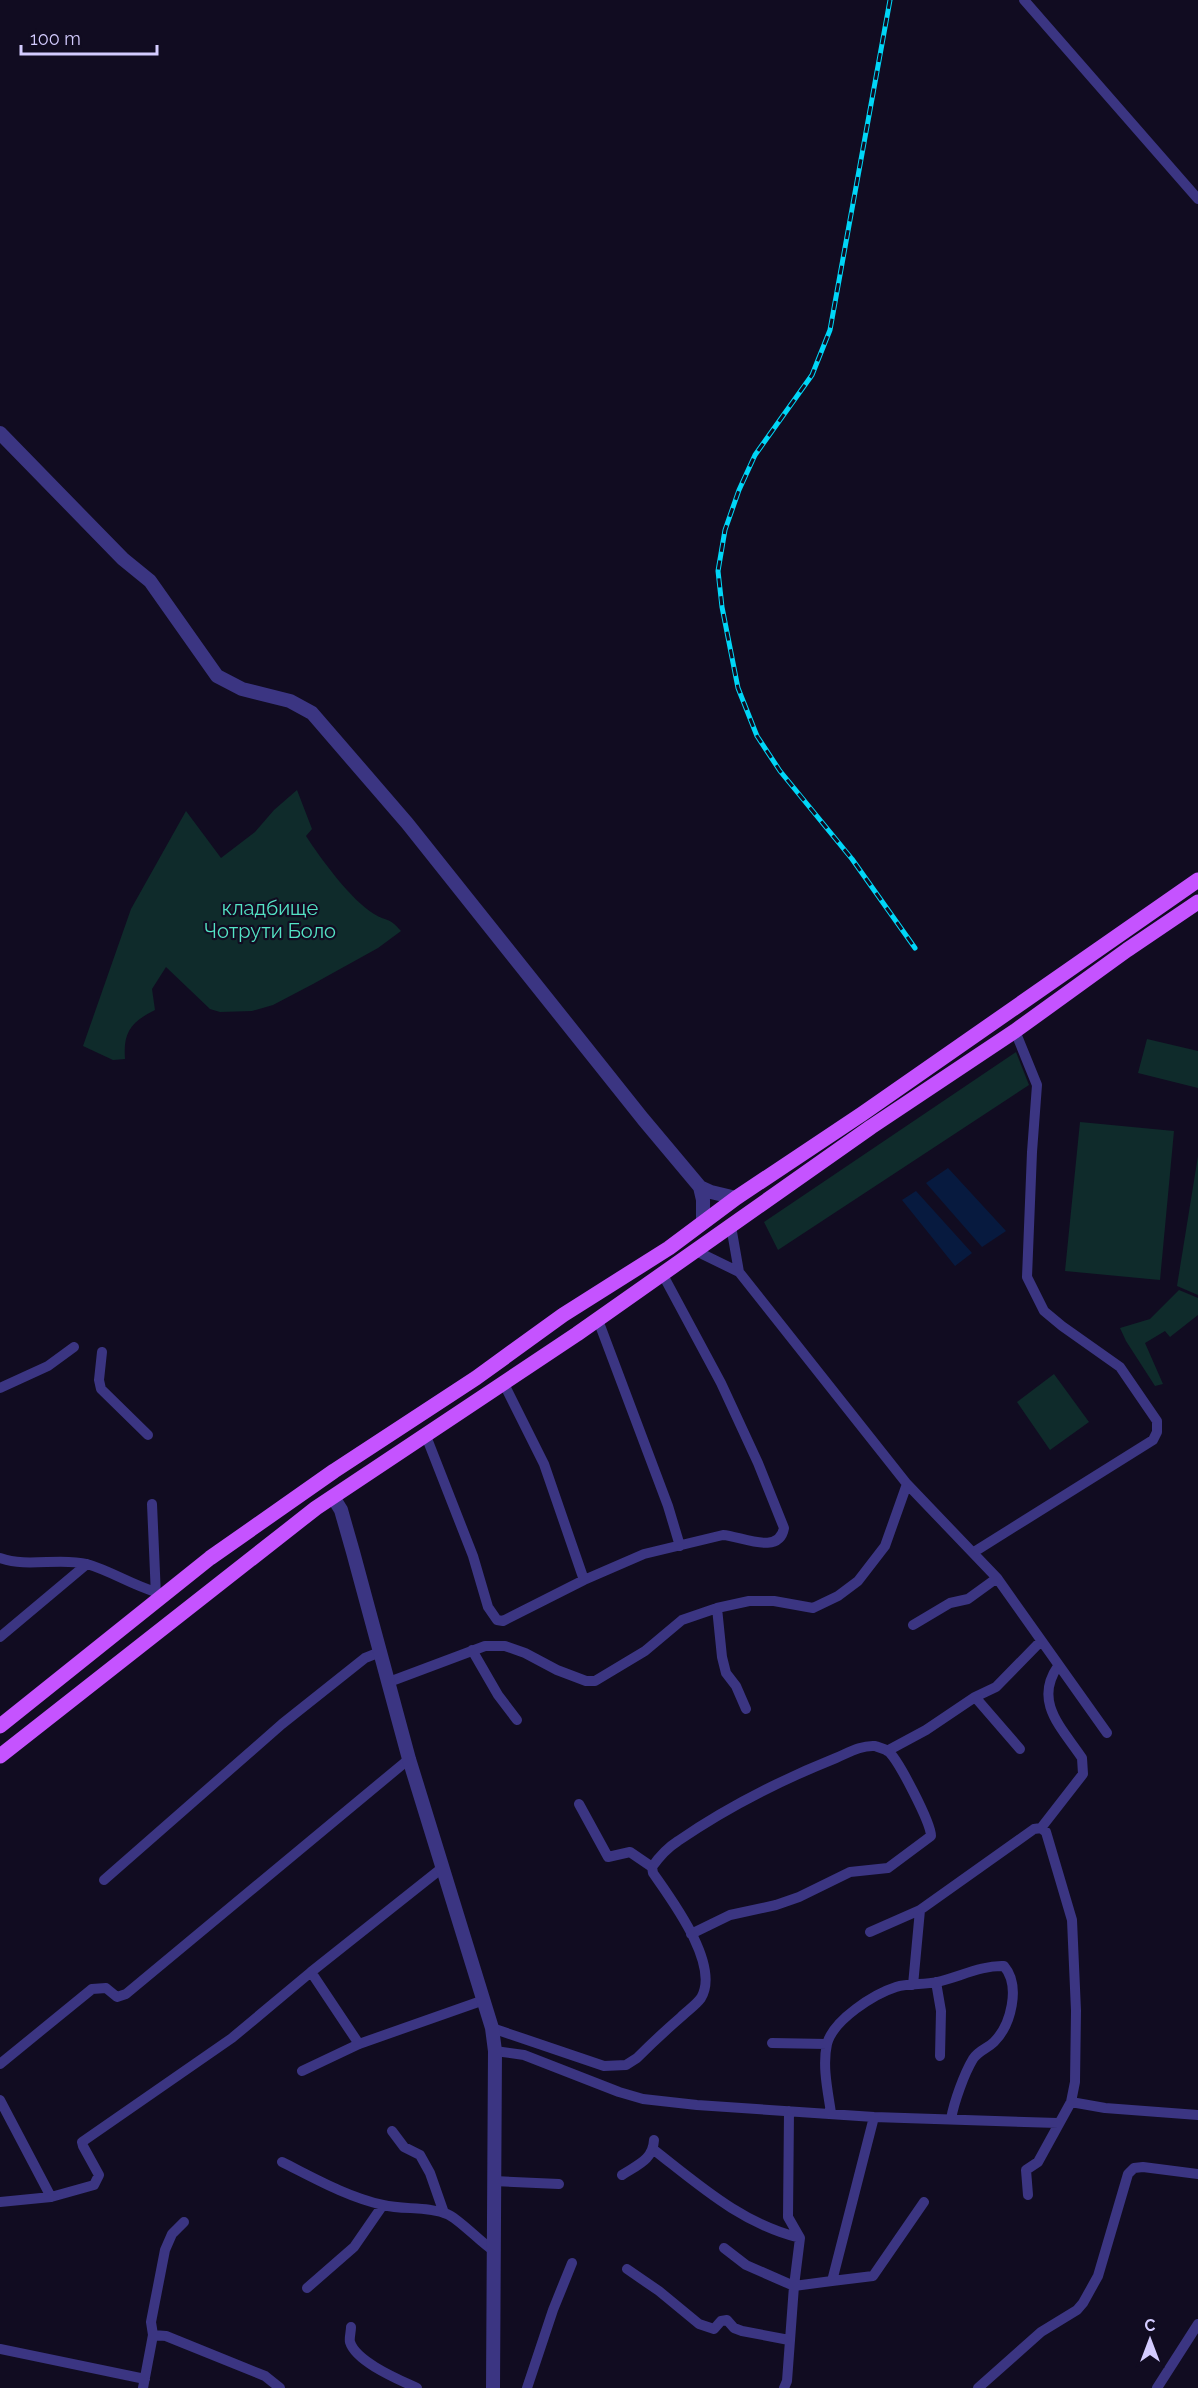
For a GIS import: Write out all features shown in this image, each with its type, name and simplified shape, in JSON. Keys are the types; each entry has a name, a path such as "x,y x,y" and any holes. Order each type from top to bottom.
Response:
{"main road":[{"path":"0,1756 255,1553 333,1497 663,1275 731,1226 866,1121 1198,880"},
{"path":"0,1726 156,1596 334,1471 476,1378 563,1315 669,1248 736,1198 1015,1031 1198,902"},
{"path":"563,1315 577,1334"},
{"path":"243,1535 255,1553"}],"street":[{"path":"1024,0 1198,199"},
{"path":"0,433 123,559 150,581 217,676 242,689 290,701 312,713 406,823 700,1187 703,1200 703,1222"},
{"path":"974,1552 1153,1440 1157,1432 1157,1421 1120,1367 1044,1311 1027,1277 1037,1084 1015,1031"},
{"path":"700,1187 736,1198"},
{"path":"731,1226 738,1272"},
{"path":"696,1251 738,1272 907,1484 997,1578 1040,1642 1107,1733"},
{"path":"426,1436 473,1556 488,1607 497,1620 503,1621 584,1580 644,1554 723,1535 769,1544 782,1537 784,1528 758,1463 721,1383 663,1275"},
{"path":"598,1320 668,1506 680,1546"},
{"path":"0,1388 48,1365 74,1347"},
{"path":"102,1352 99,1380 101,1389 148,1435"},
{"path":"504,1384 544,1464 584,1580"},
{"path":"389,1682 485,1646 506,1647 525,1653 557,1670 595,1682 645,1651 682,1620 717,1608 749,1601 774,1601 813,1608 838,1596 858,1581 885,1546 907,1484"},
{"path":"333,1497 341,1510 409,1759 492,2028 495,2051 493,2388"},
{"path":"152,1504 156,1596"},
{"path":"0,1558 11,1562 87,1564 156,1596"},
{"path":"0,1637 87,1564"},
{"path":"913,1626 950,1603 968,1599 997,1578"},
{"path":"717,1608 722,1657 726,1672 736,1686 746,1708"},
{"path":"887,1751 926,1730 975,1697 996,1687 1040,1642"},
{"path":"472,1650 498,1695 517,1720"},
{"path":"104,1880 282,1724 365,1658 380,1652"},
{"path":"870,1932 920,1910 1034,1829 1041,1828 1083,1774 1082,1758 1049,1706 1048,1684 1058,1666"},
{"path":"975,1697 1020,1749"},
{"path":"492,2028 604,2066 626,2066 701,1997 706,1979 701,1957 691,1934 678,1909 653,1873 652,1867 660,1855 677,1842 772,1786 863,1747 876,1746 887,1751 899,1766 929,1824 931,1836 888,1868 850,1872 799,1897 776,1905 730,1915 691,1934"},
{"path":"0,2064 92,1989 106,1988 117,1997 126,1994 409,1759"},
{"path":"579,1804 608,1857 630,1852 652,1867"},
{"path":"1028,2195 1026,2170 1038,2162 1071,2102 1075,2082 1076,2011 1072,1920 1046,1832 1041,1828"},
{"path":"0,2202 51,2197 94,2185 99,2175 82,2142 232,2038 310,1972 442,1868"},
{"path":"913,1985 920,1910"},
{"path":"831,2113 826,2071 827,2044 832,2033 853,2010 873,1996 899,1986 936,1982 1004,1966 1009,1974 1012,1993 1009,2019 1002,2034 991,2045 980,2050 972,2061 954,2103 951,2120"},
{"path":"310,1972 359,2044"},
{"path":"936,1982 941,2011 940,2056"},
{"path":"302,2071 359,2044 484,2000"},
{"path":"772,2043 827,2044"},
{"path":"495,2051 524,2055 619,2092 644,2099 874,2117 1058,2123"},
{"path":"0,2100 51,2197"},
{"path":"1071,2102 1105,2108 1198,2115"},
{"path":"784,2388 787,2381 800,2238 788,2217 789,2111"},
{"path":"832,2281 874,2117"},
{"path":"392,2131 404,2147 420,2155 430,2173 444,2213"},
{"path":"622,2175 647,2158 654,2145 728,2207 761,2225 800,2238"},
{"path":"282,2162 352,2196 383,2205 436,2210 450,2215 494,2251"},
{"path":"982,2387 1041,2332 1077,2310 1083,2303 1098,2276 1128,2174 1134,2168 1143,2167 1198,2174"},
{"path":"494,2181 559,2184"},
{"path":"724,2248 746,2265 794,2286 865,2278 873,2276 924,2202"},
{"path":"307,2288 354,2247 383,2205"},
{"path":"0,2349 144,2383 153,2336 151,2322 165,2250 172,2234 184,2222"},
{"path":"527,2388 553,2310 572,2263"},
{"path":"627,2269 654,2286 699,2324 714,2329 723,2320 727,2320 734,2328 742,2331 789,2340"},
{"path":"1157,2388 1198,2324"},
{"path":"351,2327 350,2341 355,2351 368,2362 417,2388"},
{"path":"153,2336 166,2336 265,2376 279,2388"}],"green space":[{"name":"кладбище Чотрути Боло","path":"297,790 312,829 306,836 320,856 365,908 390,921 401,931 378,948 313,984 273,1005 252,1011 220,1012 210,1009 166,967 152,989 155,1010 134,1024 127,1035 125,1059 113,1060 83,1046 131,909 186,811 221,858 255,832 274,810"},
{"path":"1147,1039 1198,1051 1198,1088 1138,1073"},
{"path":"1016,1052 1029,1085 778,1250 764,1222"},
{"path":"1080,1122 1174,1131 1160,1280 1065,1271"},
{"path":"1198,1156 1198,1295 1177,1286"},
{"path":"1179,1290 1198,1298 1198,1315 1170,1337 1165,1331 1145,1343 1163,1384 1155,1386 1120,1328 1150,1319"},
{"path":"1054,1374 1089,1422 1050,1450 1017,1402"}],"water":[{"path":"948,1168 1006,1231 982,1247 926,1183"},
{"path":"916,1191 972,1253 955,1266 902,1200"}],"railway":[{"path":"890,0 830,330 812,375 755,455 739,490 725,530 718,571 722,607 738,688 757,736 780,771 852,859 915,948"}]}
